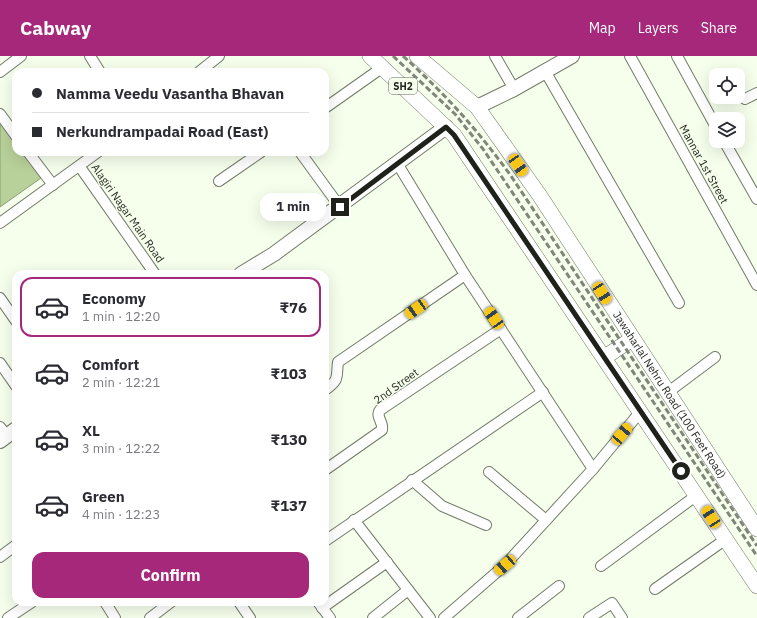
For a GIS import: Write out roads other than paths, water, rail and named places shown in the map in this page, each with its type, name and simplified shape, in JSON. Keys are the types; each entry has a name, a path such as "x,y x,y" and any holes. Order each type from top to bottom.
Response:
{"main road":[{"name":"SH2","path":"370,56 446,127 471,160 641,411 757,586"},
{"name":"Jawaharlal Nehru Road (100 Feet Road)","path":"417,56 477,107 540,196 667,393 756,524"},
{"path":"604,357 632,339"}],"street":[{"path":"0,72 21,56"},
{"path":"90,56 98,68"},
{"path":"204,68 219,56"},
{"path":"495,56 514,89"},
{"path":"477,107 514,89 572,56"},
{"name":"Mannar 1st Street","path":"630,56 757,285"},
{"path":"677,56 709,114"},
{"path":"329,105 383,67"},
{"path":"545,71 679,303"},
{"path":"745,100 757,93"},
{"path":"0,114 12,130"},
{"path":"248,270 274,254 340,207 446,127"},
{"path":"728,148 757,199"},
{"path":"31,156 53,185"},
{"path":"0,223 80,167 93,156"},
{"path":"219,181 255,156"},
{"path":"303,156 340,207"},
{"path":"397,163 466,275 593,469"},
{"name":"Alagiri Nagar Main Road","path":"80,167 152,270"},
{"path":"329,387 336,381 338,362 466,275"},
{"path":"0,298 12,315"},
{"name":"2nd Street","path":"329,467 382,430 378,417 380,410 501,329"},
{"path":"667,393 715,357"},
{"path":"0,362 12,380"},
{"path":"329,538 543,392"},
{"path":"444,618 505,565 593,469 641,411"},
{"path":"489,472 546,520"},
{"path":"412,480 442,506 486,525"},
{"path":"601,566 697,495"},
{"path":"354,520 430,618"},
{"path":"655,589 726,539"},
{"path":"0,557 12,548"},
{"path":"329,599 387,562"},
{"path":"518,618 559,586"},
{"path":"373,618 408,590"},
{"path":"589,618 612,602 622,618"},
{"path":"8,618 26,606"},
{"path":"108,606 115,618"},
{"path":"150,618 164,606"},
{"path":"242,606 250,618"},
{"path":"321,606 330,618"}],"railway":[{"path":"393,56 455,114 483,149 757,556"},
{"path":"403,56 460,113 486,143 511,176 757,546"}]}
